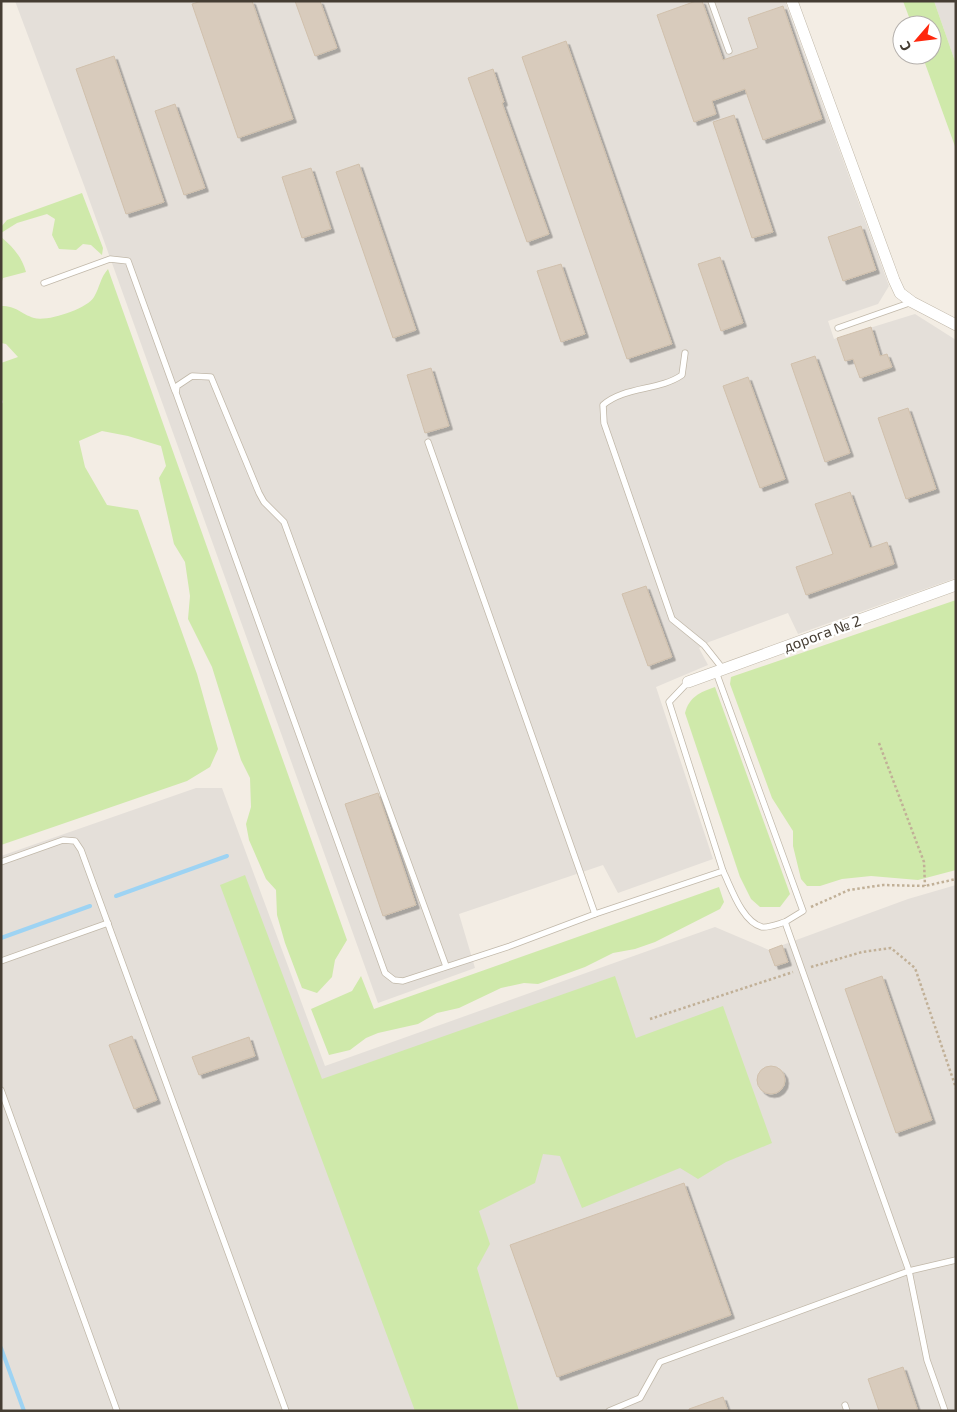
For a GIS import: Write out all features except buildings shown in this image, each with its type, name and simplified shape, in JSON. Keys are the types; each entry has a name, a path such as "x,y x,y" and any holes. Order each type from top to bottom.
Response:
{"street":[{"path":"792,1 900,293 912,302 956,325"},
{"name":"дорога № 2","path":"688,682 956,585"}],"lane":[{"path":"711,1 729,52"},
{"path":"44,284 110,259 128,261 385,973 394,980 403,981 510,946 595,914 723,871"},
{"path":"838,328 912,302"},
{"path":"685,353 682,375 672,382 612,397 603,405 604,423 672,618 704,645 719,671 803,911 785,922 763,928 753,922 742,911 723,871 669,702 688,682"},
{"path":"176,393 177,386 192,376 211,377 259,493 264,502 284,522 446,966"},
{"path":"428,442 595,914"},
{"path":"1,862 63,840 75,841 81,850 286,1411"},
{"path":"1,960 108,922"},
{"path":"785,922 909,1271 927,1360 945,1411"},
{"path":"1,1090 117,1411"},
{"path":"609,1411 640,1398 660,1362 909,1271 956,1260"}],"path":[{"path":"879,743 924,862 925,886"},
{"path":"803,911 849,890 883,885 925,886 956,879"},
{"path":"650,1019 802,969 862,952 891,948 914,968 956,1088"}],"shaded area":[{"path":"15,1 785,1 889,286 878,304 828,321 834,339 915,314 956,340 956,578 798,634 788,613 709,642 699,648 708,665 656,687 713,859 618,893 603,865 459,914 475,968 378,1003 85,188"},
{"path":"934,1 956,1 956,64 942,24 942,15 939,15"},
{"path":"196,788 222,788 325,1066 715,927 769,950 908,899 956,885 956,1411 1,1411 1,856"}],"green space":[{"path":"903,1 934,1 939,15 908,15"},
{"path":"942,24 956,64 956,149 926,65 942,65"},
{"path":"82,193 103,248 102,255 91,245 83,244 76,250 59,249 52,235 55,219 47,214 17,223 1,233 1,227 7,220"},
{"path":"1,237 16,253 26,272 3,278 1,284"},
{"path":"108,269 347,940 335,960 332,977 317,993 302,988 285,943 277,915 276,890 266,879 249,840 246,824 251,807 250,778 241,760 212,667 188,619 190,596 185,562 174,544 159,478 166,466 161,446 128,436 102,431 79,441 85,467 107,505 138,510 197,674 218,749 210,767 187,781 1,845 1,405 3,402 1,397 1,363 18,357 6,344 1,343 1,306 11,307 40,319 66,314 90,302"},
{"path":"956,600 956,870 918,880 871,876 842,879 820,886 807,886 801,879 793,846 793,831 772,798 730,684 731,677"},
{"path":"715,687 790,894 780,907 760,907 751,899 740,877 685,713 692,699"},
{"path":"245,875 322,1079 615,976 636,1038 723,1006 772,1143 726,1162 698,1179 680,1168 582,1208 560,1156 543,1154 535,1183 479,1211 490,1244 477,1268 519,1411 415,1411 220,885"},
{"path":"719,887 724,902 720,909 655,942 635,949 613,953 585,967 538,984 524,983 501,988 459,1008 437,1013 418,1024 378,1033 366,1038 350,1050 329,1055 311,1009 352,991 361,976 374,1009"}],"waterway":[{"path":"116,896 227,856"},
{"path":"1,938 90,906"},
{"path":"1,1348 24,1411"}]}
